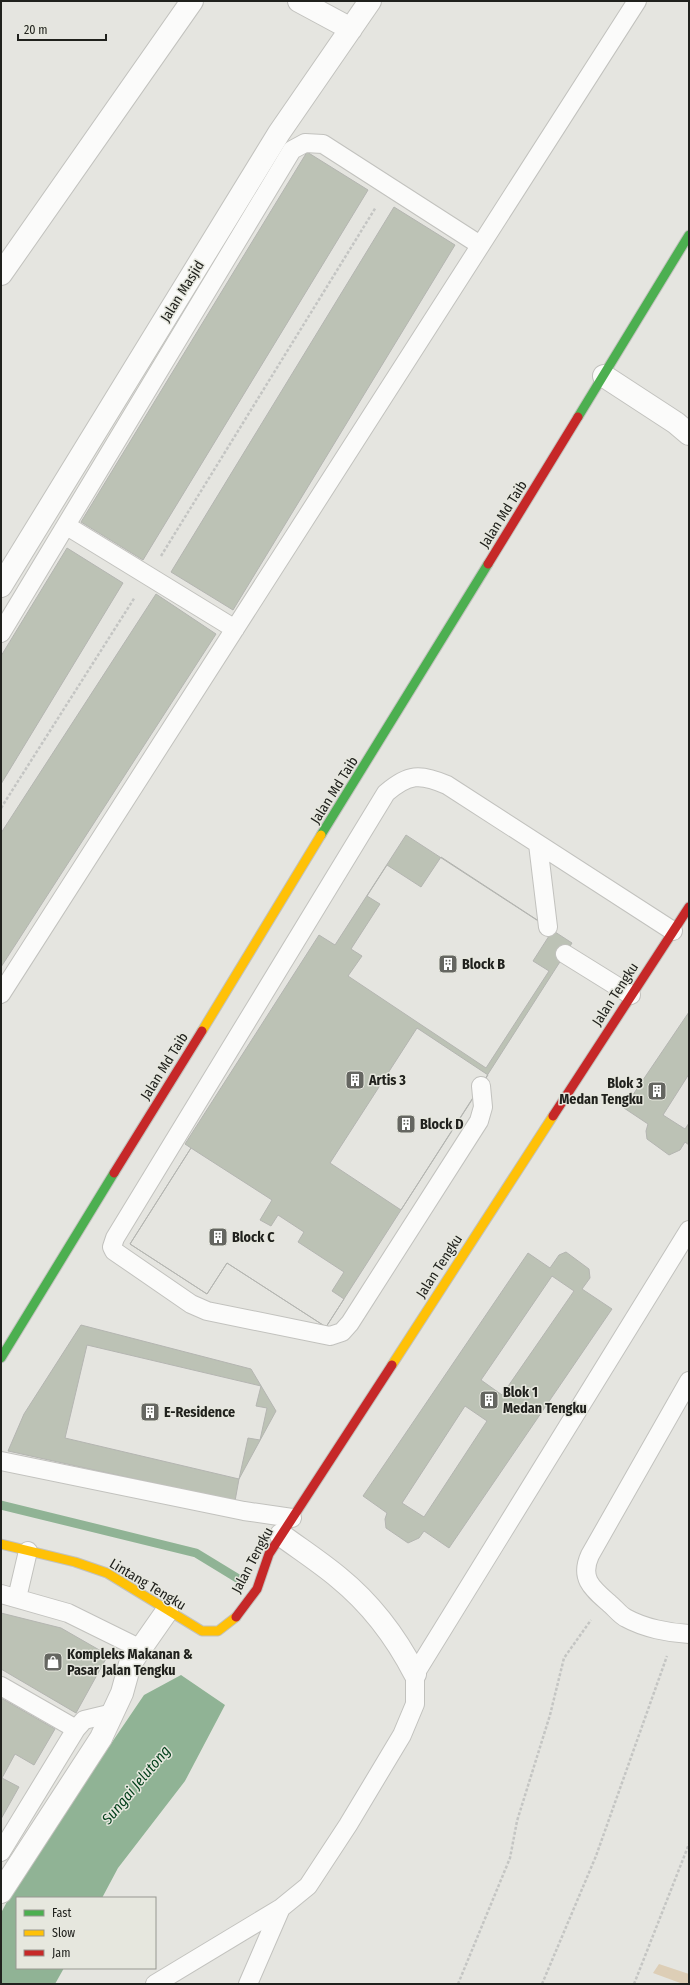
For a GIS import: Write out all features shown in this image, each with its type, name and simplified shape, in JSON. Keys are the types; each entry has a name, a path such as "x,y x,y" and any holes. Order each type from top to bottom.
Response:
{"street":[{"path":"1,274 192,1"},
{"path":"299,1 351,29"},
{"name":"Jalan Masjid","path":"1,586 278,133 370,1"},
{"name":"Jalan Md Taib","path":"1,1358 689,235"},
{"path":"604,376 676,423 689,434"},
{"name":"Jalan Tengku","path":"210,1632 221,1630 253,1595 258,1587 269,1554 286,1526 689,907"},
{"path":"286,1526 384,1624 403,1650 415,1674"},
{"name":"Lintang Tengku","path":"1,1544 28,1552 75,1562 107,1573 193,1626 210,1632"},
{"path":"1,1892 101,1738 122,1693 130,1664 167,1611"}],"lane":[{"path":"1,994 480,245 638,1"},
{"path":"1,633 67,526 292,150 305,143 323,144 480,245"},
{"path":"67,526 235,629"},
{"path":"481,1086 483,1107 479,1120 350,1323 342,1332 330,1336 207,1311 191,1304 114,1251 112,1246 115,1238 386,793 400,781 417,776 434,779 447,785 673,931"},
{"path":"538,844 548,927"},
{"path":"565,954 631,995"},
{"path":"155,1984 281,1908 308,1886 348,1825 402,1735 414,1704 415,1674 689,1230"},
{"path":"682,1634 665,1632 626,1618 605,1600 588,1581 585,1572 586,1563 689,1381"},
{"path":"1,1461 244,1511 286,1526"},
{"path":"28,1552 9,1596 68,1613 141,1649"},
{"path":"1,1686 76,1729"},
{"path":"1,1852 76,1729 84,1720 113,1713"},
{"path":"248,1984 281,1908"}],"path":[{"path":"1,808 149,575 389,187"},
{"path":"458,1984 510,1858 517,1820 550,1715 564,1658 605,1600"},
{"path":"542,1984 596,1856 682,1634"},
{"path":"634,1984 689,1844"}],"shaded area":[{"path":"659,1964 689,1974 689,1984 683,1984 653,1973"}],"water":[{"name":"Sungai Jelutong","path":"181,1675 225,1705 185,1781 118,1868 103,1897 16,1897 16,1969 63,1969 55,1984 1,1984 1,1913 18,1881 144,1695"}],"building":[{"path":"307,152 368,190 143,560 81,522"},
{"path":"394,207 455,245 233,610 171,572"},
{"path":"67,548 123,583 1,784 1,656"},
{"path":"156,594 216,634 1,967 1,833"},
{"name":"Artis 3","path":"406,835 572,943 326,1327 227,1263 207,1294 130,1244 191,1148 185,1144 319,935 335,945"},
{"name":"Block B","path":"441,857 548,927 549,936 533,961 549,971 486,1068 348,976 362,956 351,949 380,904 367,896 387,865 421,887"},
{"name":"Blok 3 Medan Tengku","path":"689,1012 689,1074 663,1115 685,1129 689,1123 689,1145 685,1142 680,1150 669,1155 647,1139 646,1131 648,1124 624,1108"},
{"name":"Block D","path":"417,1028 488,1075 401,1210 330,1163"},
{"name":"Block C","path":"191,1148 272,1200 260,1220 271,1226 278,1215 304,1232 298,1242 344,1272 332,1291 344,1299 326,1327 227,1263 207,1294 130,1244"},
{"name":"Blok 1 Medan Tengku","path":"566,1252 589,1269 590,1278 582,1289 612,1309 449,1548 424,1531 419,1538 408,1543 386,1528 385,1519 387,1513 363,1496 528,1253 550,1268 559,1255","holes":["552,1276 574,1291 502,1395 481,1380","465,1406 487,1421 424,1517 402,1503"]},
{"name":"E-Residence","path":"81,1325 251,1369 276,1411 239,1479 235,1501 8,1451 24,1414"},
{"path":"87,1345 261,1386 256,1406 267,1408 260,1440 248,1438 239,1479 65,1438"},
{"name":"Kompleks Makanan & Pasar Jalan Tengku","path":"1,1613 61,1628 108,1655 76,1713 1,1669"},
{"path":"1,1698 55,1729 34,1765 15,1754 2,1778 19,1787 1,1819"}],"waterway":[{"path":"1,1505 196,1553 237,1578"}],"traffic: fast":[{"path":"578,417 689,235"},
{"path":"321,835 488,564"},
{"path":"1,1358 114,1173"}],"traffic: slow":[{"path":"202,1031 321,835"},
{"path":"392,1365 553,1116"},
{"path":"1,1544 75,1562 107,1573 202,1631 218,1631 236,1617"}],"traffic: jam":[{"path":"488,564 578,417"},
{"path":"553,1116 689,907"},
{"path":"114,1173 202,1031"},
{"path":"236,1617 257,1589 269,1554 392,1365"}],"place":[{"name":"Block B","path":"448,964"},
{"name":"Artis 3","path":"355,1080"},
{"name":"Blok 3 Medan Tengku","path":"657,1091"},
{"name":"Block D","path":"406,1124"},
{"name":"Block C","path":"218,1237"},
{"name":"Blok 1 Medan Tengku","path":"489,1400"},
{"name":"E-Residence","path":"150,1412"},
{"name":"Kompleks Makanan & Pasar Jalan Tengku","path":"53,1662"}]}
